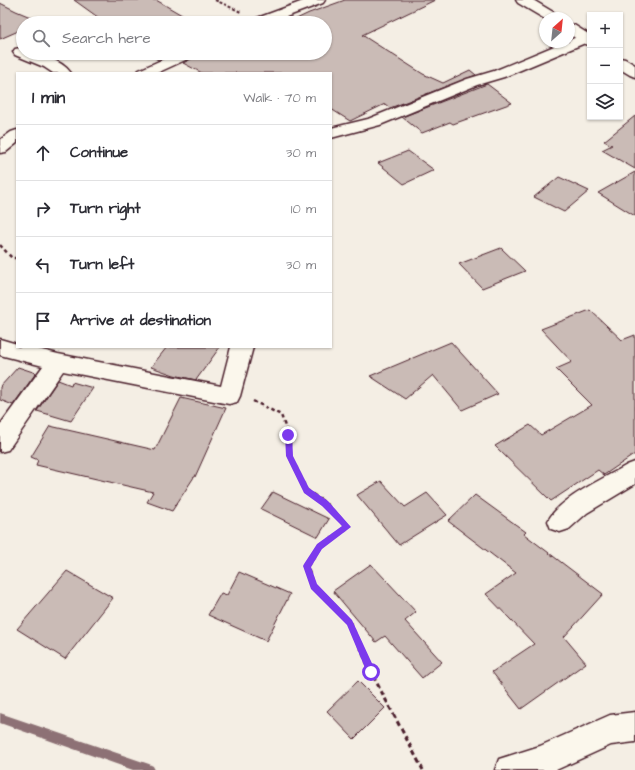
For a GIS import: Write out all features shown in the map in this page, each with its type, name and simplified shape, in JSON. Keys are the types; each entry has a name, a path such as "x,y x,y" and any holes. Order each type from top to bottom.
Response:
{"street":[{"path":"276,16 318,0"},
{"path":"523,0 543,12"},
{"path":"575,31 587,38"},
{"path":"332,133 374,122 472,82 499,74 587,39"},
{"path":"39,60 61,72"},
{"path":"146,72 173,60"},
{"path":"623,64 635,72"},
{"path":"0,148 16,136"},
{"path":"0,347 58,362 229,396 242,348"},
{"path":"0,443 58,362"},
{"path":"560,522 578,506 635,472"},
{"path":"510,770 542,761 610,730 635,727"}],"path":[{"path":"0,245 12,258 16,258"},
{"path":"229,396 256,402 281,415 288,435 290,456 306,490 325,504 348,527 320,547 307,566 313,586 350,623 371,672 423,770"}],"building":[{"path":"74,0 156,0 184,16 96,16"},
{"path":"345,0 435,0 362,35 423,74 443,83 470,70 476,75 390,108 385,104 350,121 332,110 332,72 200,72 183,63 189,60 332,60 332,16 303,16"},
{"path":"0,3 28,16 16,16 16,32 0,39"},
{"path":"487,84 512,103 453,124 450,122 422,133 402,117"},
{"path":"635,116 635,169 602,150 612,145 604,141"},
{"path":"408,151 434,170 404,184 378,163"},
{"path":"635,172 635,216 598,193"},
{"path":"559,177 589,191 564,212 534,197"},
{"path":"501,248 525,271 482,288 459,264"},
{"path":"590,310 622,340 635,335 635,454 604,475 598,470 551,501 495,446 530,425 541,435 592,405 556,369 572,362 541,329"},
{"path":"451,342 498,394 462,410 433,375 405,399 370,376"},
{"path":"166,348 219,348 196,380 174,375 151,367"},
{"path":"18,367 36,373 13,405 0,400 0,387"},
{"path":"58,380 71,385 72,382 93,388 71,421 37,411"},
{"path":"181,398 226,408 195,477 172,511 147,502 153,492 36,465 38,460 31,457 50,426 155,450"},
{"path":"381,481 405,507 427,493 447,515 399,545 357,495"},
{"path":"273,492 329,519 318,537 261,509"},
{"path":"475,495 526,532 524,534 603,594 564,637 586,663 521,709 492,672 534,644 486,594 516,573 448,521"},
{"path":"371,564 416,612 405,621 442,662 422,678 385,636 376,642 333,591"},
{"path":"67,571 113,598 65,659 17,629"},
{"path":"239,572 290,594 266,641 208,615 221,593 227,595"},
{"path":"358,681 385,708 354,739 327,711"}],"waterway":[{"path":"0,718 149,770"}],"route":[{"path":"288,435 290,456 306,490 325,504 348,527 320,547 307,566 313,586 350,623 371,672"}]}
